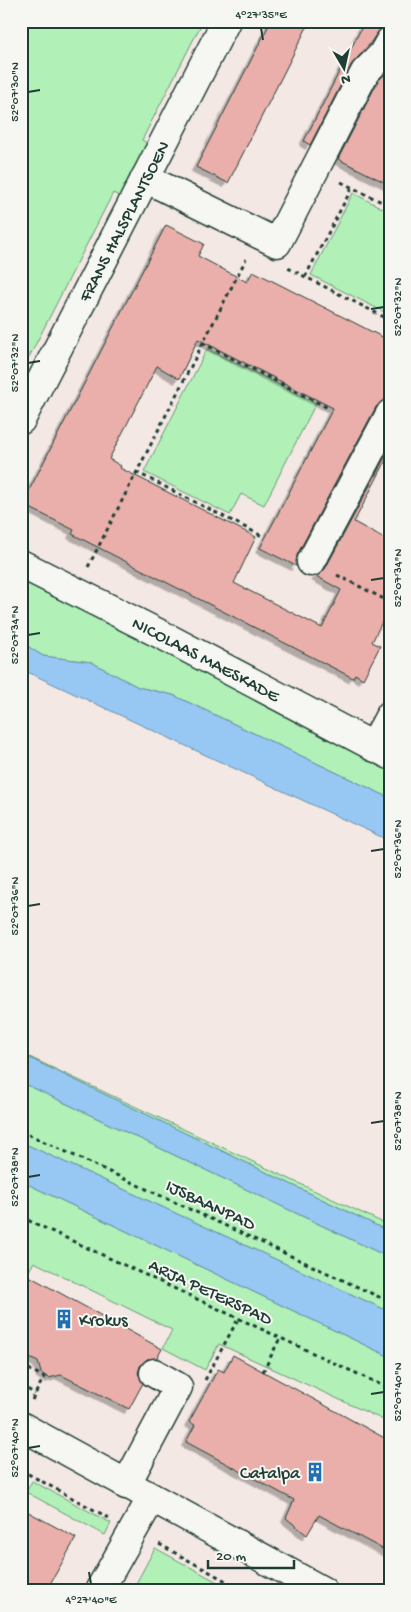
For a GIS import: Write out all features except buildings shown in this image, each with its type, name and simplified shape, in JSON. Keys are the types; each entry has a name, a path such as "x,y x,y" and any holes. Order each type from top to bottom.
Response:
{"street":[{"name":"FRANS HALSPLANTSOEN","path":"21,420 226,21"},
{"path":"144,178 268,239 315,169 365,72 382,55 390,41"},
{"path":"312,562 390,414"},
{"name":"NICOLAAS MAESKADE","path":"21,564 382,751"},
{"path":"382,751 390,715"},
{"path":"126,1485 178,1387 154,1373"},
{"path":"21,1426 151,1499 323,1591"},
{"path":"99,1591 151,1499"}],"path":[{"path":"315,169 390,206"},
{"path":"306,277 352,188"},
{"path":"268,239 281,264 390,320"},
{"path":"76,591 202,343 268,239"},
{"path":"202,343 330,409"},
{"path":"136,472 264,537"},
{"path":"312,562 390,602"},
{"name":"IJSBAANPAD","path":"21,1130 390,1302"},
{"name":"ARJA PETERSPAD","path":"21,1217 390,1389"},
{"path":"263,1372 280,1338"},
{"path":"21,1365 44,1377 35,1394 21,1384"}],"green space":[{"path":"21,21 203,21 142,140 150,145 123,198 113,193 21,373"},
{"path":"353,193 390,212 390,315 311,275"},
{"path":"207,349 316,403 264,505 241,494 230,515 144,472"},
{"path":"21,574 390,765 390,798 173,695 138,687 91,662 43,656 21,642"},
{"path":"21,1054 390,1226 390,1232"},
{"path":"21,1082 390,1258 390,1312 21,1142"},
{"path":"21,1181 390,1357 390,1423 219,1344 205,1370 163,1348 172,1330 34,1262 21,1285"},
{"path":"32,1481 111,1523 105,1535 26,1492"},
{"path":"155,1548 234,1591 132,1591"}],"water":[{"path":"21,642 43,656 91,662 138,687 173,695 390,798 390,841 21,669"},
{"path":"21,1054 390,1232 390,1258 21,1082"},
{"path":"21,1142 390,1312 390,1357 21,1181"}],"place":[{"name":"Krokus","path":"64,1319"},
{"name":"Catalpa","path":"315,1472"}]}
